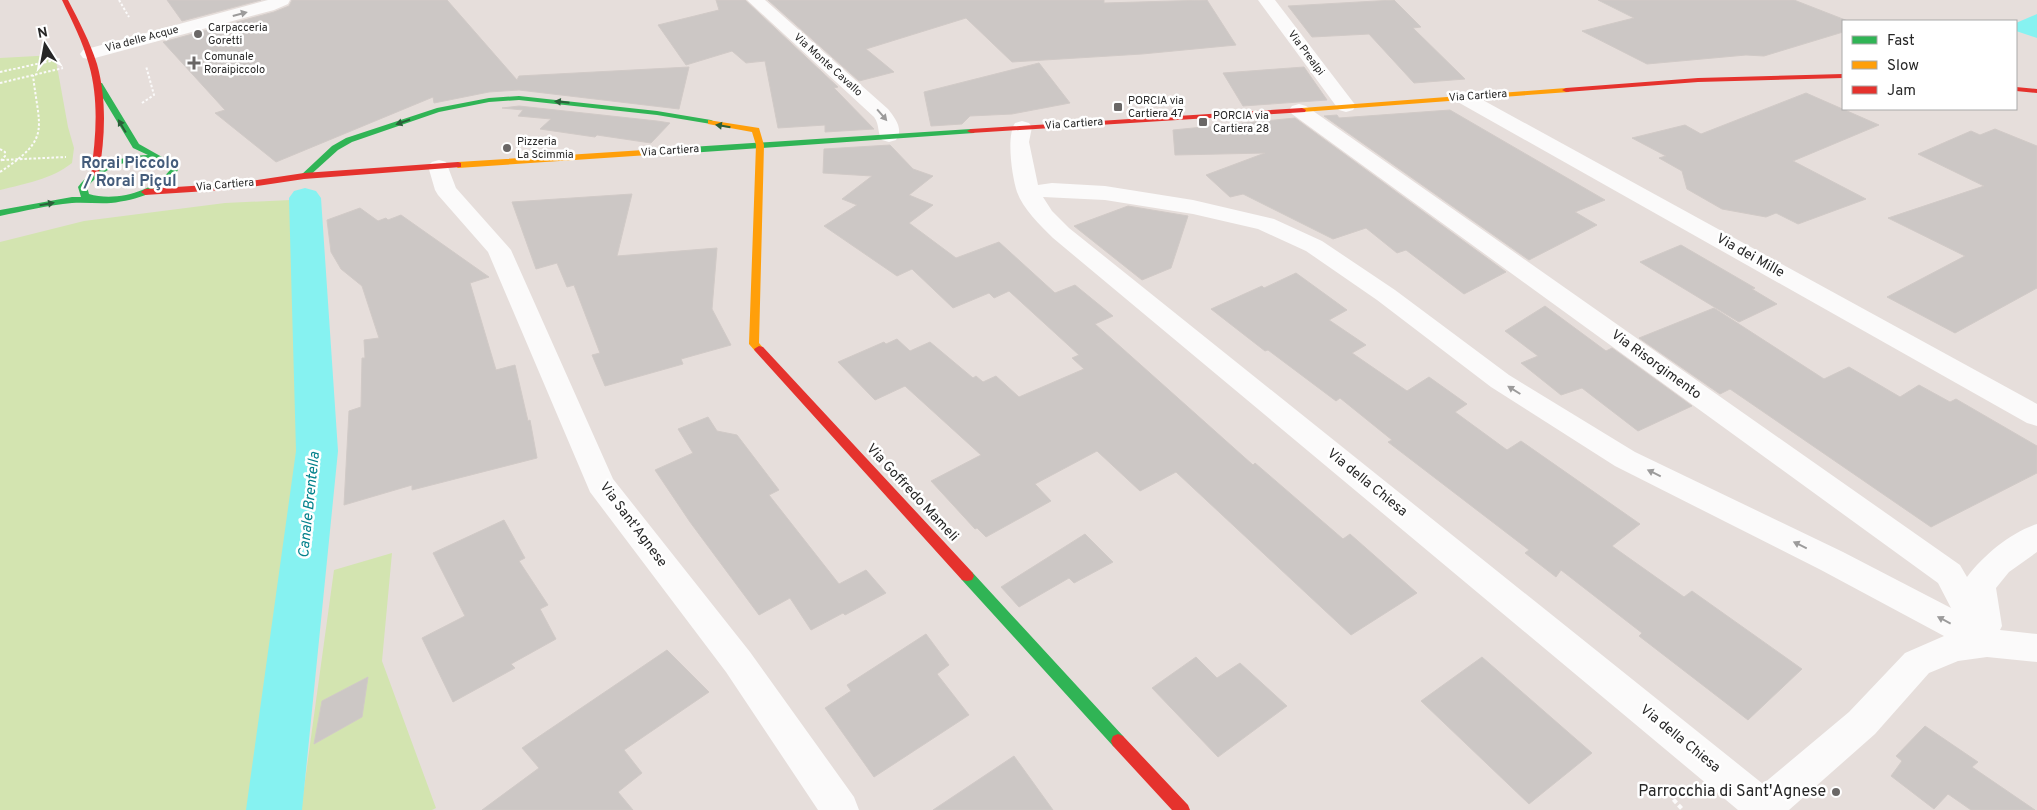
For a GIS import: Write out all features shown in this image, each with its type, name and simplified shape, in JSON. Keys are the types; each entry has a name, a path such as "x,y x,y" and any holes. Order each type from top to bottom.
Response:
{"main road":[{"path":"65,0 89,54 96,80 99,142 93,175 84,183 82,191 85,196 95,199"},
{"name":"Via Cartiera","path":"209,176 304,176 1299,110 1698,80 1842,76"},
{"path":"96,80 136,146 158,157"},
{"path":"2017,89 2037,91"},
{"path":"304,176 335,148 349,140 437,110 489,100 519,98 657,113 756,130 760,145"},
{"name":"Via Goffredo Mameli","path":"760,145 754,344 1182,810"},
{"path":"74,181 124,161 158,157"},
{"name":"Via Cartiera","path":"145,192 179,171 168,160 158,157"},
{"name":"Via Cartiera","path":"0,212 75,199 118,199 145,192 238,186 304,176"}],"street":[{"name":"Via delle Acque","path":"89,54 268,6 282,0"},
{"name":"Via Monte Cavallo","path":"755,0 881,113 888,122 888,136"},
{"name":"Via Prealpi","path":"1266,0 1346,106"},
{"name":"Via dei Mille","path":"1463,97 2037,416"},
{"name":"Via Risorgimento","path":"1299,110 1950,574 1987,643"},
{"name":"Via della Chiesa","path":"1022,127 1019,142 1028,192 1044,216 1061,233 1763,809"},
{"name":"Via Sant'Agnese","path":"439,166 446,190 499,250 600,484 738,662 840,810"},
{"path":"1028,192 1052,190 1105,193 1194,207 1266,224 1314,246 1386,295 1500,381 1625,459 1832,561 1987,643"},
{"path":"1987,643 1979,585 1998,563 2037,536"},
{"path":"1763,809 1862,723 1917,663 1954,647 1987,643 2037,648"}],"path":[{"path":"0,72 65,58"},
{"path":"140,104 154,95 144,62"},
{"path":"0,83 68,67"},
{"path":"0,172 20,159 37,143 40,133 34,75"},
{"path":"0,149 5,152 1,161 75,156"}],"green space":[{"path":"55,55 68,127 74,148 72,163 47,177 0,190 0,58"},
{"path":"291,200 299,439 261,773 253,810 0,810 0,242 84,221 225,203"},
{"path":"392,553 382,661 436,808 432,810 301,810 334,570"}],"water":[{"path":"2037,14 2037,38 2017,31 2017,23"}],"building":[{"path":"167,0 261,0 182,21"},
{"path":"292,0 447,0 517,80 519,76 689,67 679,109 519,90 489,92 434,103 433,97 276,162 215,113 225,110 163,42 274,12 289,6"},
{"path":"716,0 745,0 838,87 834,88 874,129 825,132 825,125 778,128 765,61 746,63 732,51 686,65 658,25 719,10"},
{"path":"768,0 1104,0 1104,3 1207,0 1236,45 1142,54 1012,62 966,18 866,49 894,72 859,81"},
{"path":"1394,0 1421,27 1413,28 1465,79 1414,83 1369,34 1312,37 1288,6"},
{"path":"1598,0 1794,0 1845,20 1842,20 1842,32 1764,56 1746,55 1647,64 1582,31 1634,18"},
{"path":"1039,63 1070,103 1012,114 970,116 962,124 931,126 924,92"},
{"path":"1304,67 1327,100 1243,106 1223,73"},
{"path":"1806,93 1879,125 1793,161 1866,199 1798,224 1776,213 1766,217 1722,209 1687,189 1682,171 1659,158 1666,156 1632,138 1685,125 1701,134"},
{"path":"519,106 670,123 651,143 597,135 595,137 540,129 551,119 518,116 523,110 502,108"},
{"path":"1450,110 1605,200 1575,212 1597,225 1529,260 1324,116 1337,115 1339,118"},
{"path":"1295,118 1506,272 1464,294 1406,250 1397,253 1366,228 1333,239 1243,194 1230,197 1206,175 1265,153 1175,155 1173,130"},
{"path":"1995,129 2037,146 2037,288 1955,333 1887,297 1965,256 1888,218 1984,186 1918,154 1971,131 1980,135"},
{"path":"890,145 913,169 933,176 909,195 933,205 909,223 956,258 999,242 1055,293 1075,285 1113,316 1095,324 1253,465 1255,463 1343,539 1350,534 1417,593 1351,635 1176,472 1140,491 1097,451 1035,484 1051,501 986,537 977,528 975,529 931,481 981,455 905,386 875,400 838,362 884,342 886,344 897,339 910,351 930,342 973,378 976,376 983,382 996,376 1019,397 1084,369 1072,358 1079,355 1009,291 994,298 989,293 953,308 912,269 897,276 824,226 857,205 842,199 872,176 823,173 824,149"},
{"path":"632,194 617,256 717,248 712,309 731,345 681,359 683,364 605,386 592,355 600,353 574,285 567,287 557,263 536,269 512,202"},
{"path":"1128,206 1188,216 1171,268 1142,280 1074,226"},
{"path":"360,208 378,221 386,218 388,220 401,215 489,277 470,283 496,370 515,365 528,421 530,420 537,458 412,490 412,485 344,505 349,411 361,407 362,358 365,358 364,340 379,338 362,286 341,269 331,252 327,220"},
{"path":"1681,245 1755,288 1752,289 1777,304 1739,322 1640,262"},
{"path":"1296,273 1347,310 1329,320 1366,345 1352,353 1407,391 1429,377 1467,404 1455,412 1507,450 1521,441 1640,524 1612,546 1684,597 1692,591 1802,669 1748,720 1639,636 1642,633 1561,570 1556,577 1525,553 1529,550 1388,442 1392,440 1340,398 1336,401 1268,350 1265,351 1211,309"},
{"path":"1545,306 1606,351 1612,348 1692,406 1638,431 1582,388 1561,395 1521,363 1538,356 1505,331"},
{"path":"1714,308 1824,379 1849,367 1900,397 1919,385 1950,402 1956,399 2037,446 2037,473 1931,527 1730,389 1720,394 1639,338"},
{"path":"708,417 717,431 737,435 779,490 769,495 839,584 866,570 886,593 845,615 843,613 811,630 790,598 759,615 690,522 655,470 693,453 678,429"},
{"path":"504,520 525,558 519,561 548,605 540,609 556,639 511,664 515,668 453,702 422,638 465,616 433,553"},
{"path":"1085,534 1113,562 1074,583 1069,578 1019,607 1001,587"},
{"path":"926,634 949,665 937,674 969,715 874,777 825,708 851,691 847,685"},
{"path":"667,650 709,692 624,750 642,773 618,792 633,810 482,810 539,768 522,748"},
{"path":"1196,657 1217,678 1240,663 1287,706 1218,757 1152,688"},
{"path":"1482,657 1592,753 1529,804 1421,701"},
{"path":"368,677 362,717 314,744 322,701"},
{"path":"1925,726 1978,762 1972,767 2035,810 1971,810 1948,794 1934,809 1891,776 1902,761 1896,756"},
{"path":"1014,756 1053,810 933,810"}],"waterway":[{"name":"Canale Brentella","path":"274,810 317,451 305,198"}],"traffic: fast":[{"path":"99,85 136,146 158,157"},
{"path":"304,176 335,148 349,140 437,110 489,100 519,98 657,113 711,122"},
{"path":"675,151 971,131"},
{"path":"0,213 72,200 110,200 127,197 155,188 169,177 174,170 173,164 149,158 136,158 112,164 100,170 82,187 85,196 95,199"},
{"path":"967,576 1118,741"}],"traffic: slow":[{"path":"1302,110 1566,90"},
{"path":"711,122 756,130 760,145 754,344 759,349"},
{"path":"458,165 675,151"}],"traffic: jam":[{"path":"65,0 87,48 96,77 100,118 99,146 95,173"},
{"path":"1566,90 1698,80 1842,76"},
{"path":"2017,89 2037,91"},
{"path":"971,131 1302,110"},
{"path":"145,192 238,186 304,176 458,165"},
{"path":"759,349 967,576"},
{"path":"1118,741 1182,810"}],"place":[{"name":"Carpacceria Goretti","path":"198,34"},
{"name":"Comunale Roraipiccolo","path":"194,63"},
{"name":"PORCIA via Cartiera 47","path":"1118,107"},
{"name":"PORCIA via Cartiera 28","path":"1203,122"},
{"name":"Pizzeria La Scimmia","path":"507,148"},
{"name":"Parrocchia di Sant'Agnese","path":"1836,792"}],"district":[{"name":"Rorai Piccolo / Rorai Piçul","path":"130,173"}]}
